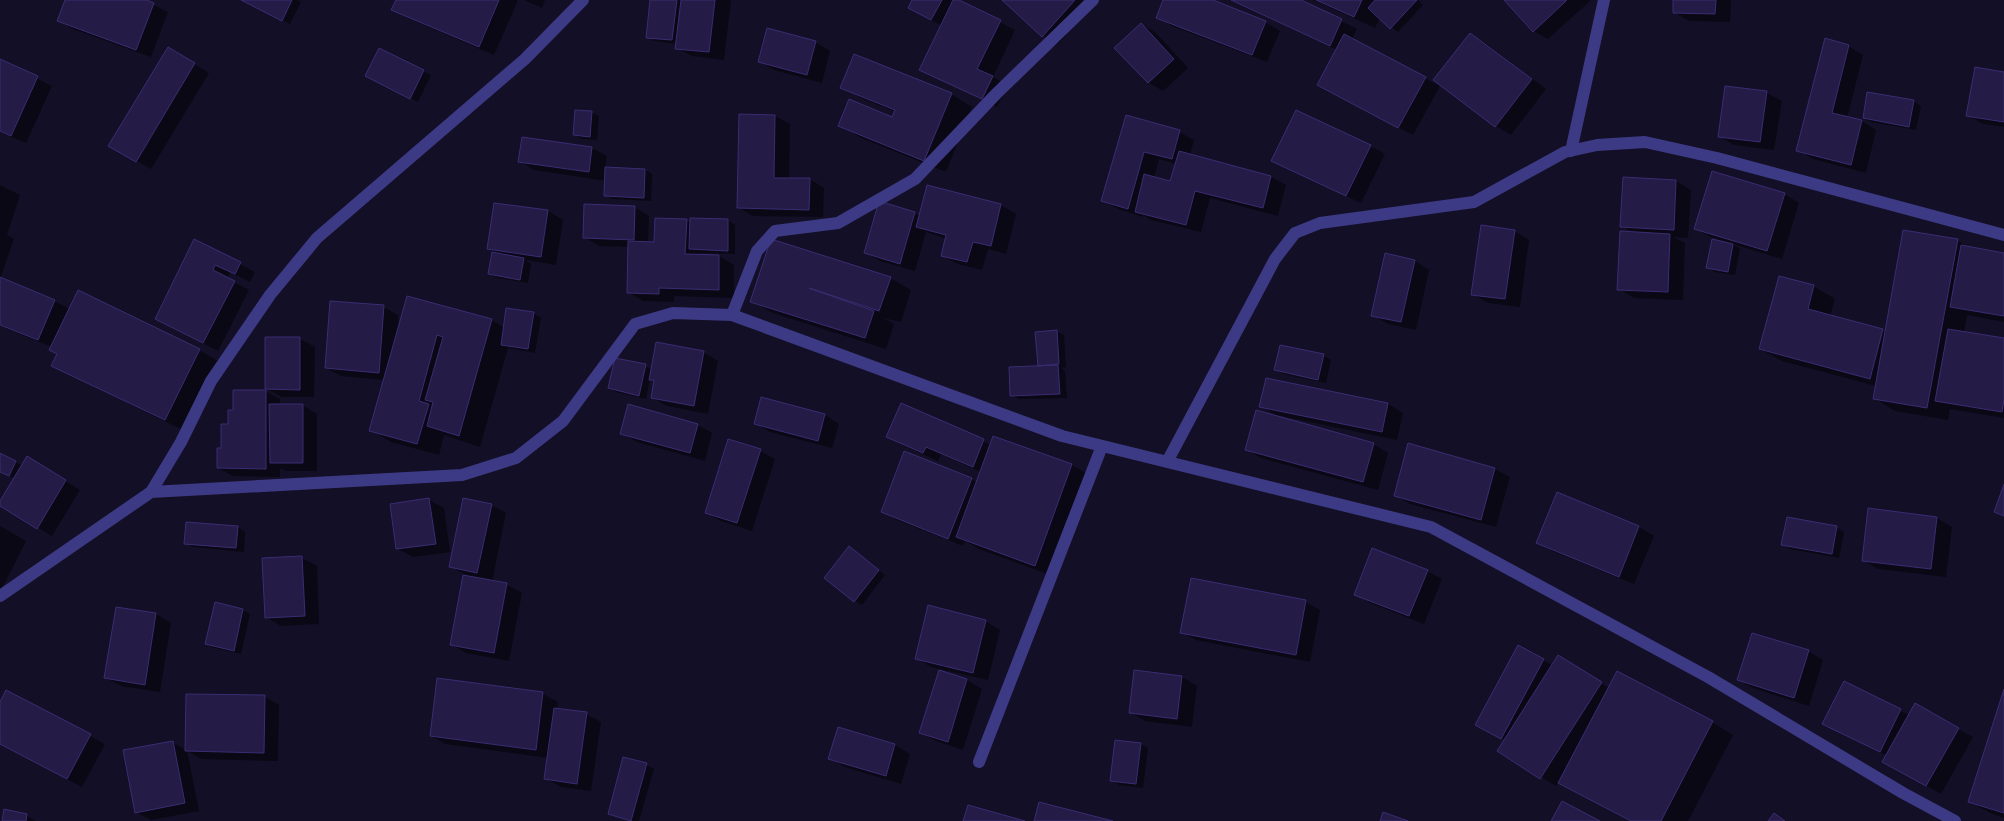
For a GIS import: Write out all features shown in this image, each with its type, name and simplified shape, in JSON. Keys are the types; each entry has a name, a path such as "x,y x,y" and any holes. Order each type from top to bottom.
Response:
{"street":[{"path":"0,596 151,492 181,442 211,381 270,295 317,238 525,59 583,0"},
{"path":"732,315 757,250 775,231 838,223 915,179 997,93 1093,0"},
{"path":"1570,151 1604,0"},
{"path":"1166,462 1275,259 1295,233 1320,223 1474,202 1570,151 1597,145 1644,142 1717,158 2004,235"},
{"path":"151,492 462,475 516,458 563,421 635,324 673,314 732,315 1062,436 1432,527 1708,677 1903,793 1955,821"},
{"path":"979,762 1102,446"}],"building":[{"path":"65,0 147,0 154,3 136,50 57,21"},
{"path":"241,0 292,0 282,21"},
{"path":"396,0 499,0 479,47 391,10"},
{"path":"650,0 677,0 672,40 646,38"},
{"path":"681,0 715,0 709,52 675,49"},
{"path":"912,0 942,0 931,20 908,8"},
{"path":"953,0 959,0 1001,20 977,69 993,76 982,99 919,70"},
{"path":"1002,0 1075,0 1042,37"},
{"path":"1163,0 1213,0 1266,21 1252,55 1156,18"},
{"path":"1231,0 1301,0 1342,19 1330,46"},
{"path":"1316,0 1362,0 1354,17"},
{"path":"1375,0 1417,0 1390,29 1368,8"},
{"path":"1504,0 1567,0 1533,32"},
{"path":"1673,0 1716,0 1715,14 1673,13"},
{"path":"1141,23 1174,59 1148,83 1114,48"},
{"path":"767,28 816,41 807,75 758,62"},
{"path":"1470,33 1532,79 1495,127 1433,80"},
{"path":"1344,34 1426,77 1398,128 1317,85"},
{"path":"1825,38 1849,45 1832,113 1862,120 1851,165 1796,151"},
{"path":"168,47 195,63 136,162 108,146"},
{"path":"379,48 424,70 410,99 365,76"},
{"path":"854,54 952,93 924,161 838,126 849,99 892,117 895,110 840,88"},
{"path":"0,59 38,76 11,136 0,131"},
{"path":"1975,67 2004,72 2004,122 1966,116"},
{"path":"1725,86 1767,91 1760,142 1718,137"},
{"path":"1867,92 1914,100 1909,127 1863,118"},
{"path":"575,110 592,111 590,137 573,135"},
{"path":"1296,110 1371,145 1346,196 1271,161"},
{"path":"739,114 775,115 774,178 810,178 809,210 737,208"},
{"path":"1126,115 1180,130 1172,159 1144,152 1128,209 1101,201"},
{"path":"522,137 592,147 589,172 518,162"},
{"path":"1179,151 1271,176 1263,208 1195,191 1186,225 1135,212 1144,174 1170,181"},
{"path":"605,167 645,169 644,198 604,196"},
{"path":"1712,171 1785,193 1767,251 1694,229"},
{"path":"1623,177 1676,180 1674,230 1620,227"},
{"path":"927,185 1001,204 991,246 973,242 967,262 941,256 946,235 916,227"},
{"path":"879,201 915,212 900,264 864,253"},
{"path":"494,203 548,210 541,257 487,249"},
{"path":"584,204 635,206 634,240 583,238"},
{"path":"655,218 687,219 685,254 719,255 719,290 659,288 659,294 627,293 628,241 654,242"},
{"path":"690,218 728,219 728,251 689,249"},
{"path":"1481,225 1515,230 1505,299 1471,295"},
{"path":"1903,230 1958,239 1927,408 1873,399"},
{"path":"1620,231 1670,234 1668,292 1617,290"},
{"path":"194,239 241,262 235,274 215,265 213,270 235,281 203,343 155,319"},
{"path":"771,239 891,277 879,311 809,288 874,311 865,338 750,302"},
{"path":"1712,239 1733,244 1728,272 1706,268"},
{"path":"1961,245 2004,253 2004,316 1950,307"},
{"path":"492,252 524,258 520,280 488,274"},
{"path":"1385,253 1415,260 1401,322 1371,316"},
{"path":"1779,276 1814,285 1808,309 1883,329 1870,379 1759,349"},
{"path":"0,277 55,300 38,340 0,325"},
{"path":"78,290 200,349 165,420 51,366 57,354 49,350"},
{"path":"407,296 492,319 459,436 427,426 433,402 425,400 443,337 437,335 419,401 429,404 417,444 369,431"},
{"path":"330,301 384,305 379,373 325,368"},
{"path":"506,308 534,312 528,349 501,345"},
{"path":"1948,329 2004,338 2004,400 2002,412 1935,401"},
{"path":"1057,330 1059,364 1038,366 1035,332"},
{"path":"265,337 300,337 300,390 265,389"},
{"path":"656,342 704,351 694,406 651,398 654,380 649,380"},
{"path":"1280,345 1324,354 1318,380 1274,370"},
{"path":"615,358 646,364 639,396 608,388"},
{"path":"1058,365 1060,394 1010,396 1009,367"},
{"path":"1266,378 1388,403 1382,432 1259,407"},
{"path":"233,390 266,390 266,469 217,468 217,448 221,448 221,424 228,424 228,410 233,410"},
{"path":"761,397 825,414 818,441 754,424"},
{"path":"901,403 984,439 973,467 926,447 923,453 886,437"},
{"path":"269,404 303,404 303,463 270,463"},
{"path":"628,404 698,424 690,453 620,434"},
{"path":"1256,410 1374,443 1363,482 1245,450"},
{"path":"993,436 1072,464 1035,566 956,537"},
{"path":"728,439 761,449 737,523 705,513"},
{"path":"1408,443 1495,468 1481,520 1394,496"},
{"path":"904,451 972,478 948,539 881,512"},
{"path":"0,453 16,461 9,476 0,472"},
{"path":"27,456 66,480 37,529 0,506 0,501"},
{"path":"2004,484 2004,516 1994,512"},
{"path":"1557,492 1639,526 1619,577 1536,543"},
{"path":"429,498 436,544 396,549 390,504"},
{"path":"463,498 492,504 477,573 449,567"},
{"path":"1868,508 1937,517 1931,569 1862,561"},
{"path":"1787,517 1837,526 1832,554 1781,545"},
{"path":"186,522 238,526 236,548 184,544"},
{"path":"849,546 879,570 854,602 824,578"},
{"path":"1372,548 1428,570 1409,616 1354,595"},
{"path":"302,556 305,616 265,618 262,558"},
{"path":"463,575 507,583 494,653 450,645"},
{"path":"1191,578 1306,600 1296,655 1180,633"},
{"path":"215,602 243,609 234,651 205,644"},
{"path":"928,605 986,620 973,673 915,659"},
{"path":"116,607 156,613 145,685 104,678"},
{"path":"1752,633 1809,650 1794,698 1737,680"},
{"path":"1518,645 1544,659 1501,739 1475,725"},
{"path":"1558,655 1602,682 1540,779 1497,751"},
{"path":"939,670 967,679 948,742 919,733"},
{"path":"1134,670 1182,676 1177,719 1129,713"},
{"path":"1617,671 1713,721 1661,821 1631,821 1558,783"},
{"path":"437,678 543,692 536,750 430,736"},
{"path":"1844,681 1901,709 1880,752 1822,724"},
{"path":"2004,689 2004,813 1968,802"},
{"path":"6,690 91,734 67,779 0,744 0,702"},
{"path":"186,694 265,695 264,753 185,751"},
{"path":"1915,703 1959,728 1926,786 1882,762"},
{"path":"554,708 587,712 577,784 544,779"},
{"path":"838,727 895,744 886,776 828,759"},
{"path":"1115,740 1141,743 1136,784 1110,781"},
{"path":"173,741 185,803 135,813 123,750"},
{"path":"623,757 647,763 631,821 608,814"},
{"path":"1562,801 1600,821 1551,821"},
{"path":"1039,802 1113,821 1034,821"},
{"path":"968,805 1025,821 963,821"},
{"path":"4,809 27,814 26,821 2,821"},
{"path":"1383,812 1408,821 1380,821"},
{"path":"1774,813 1785,821 1768,821"}]}
